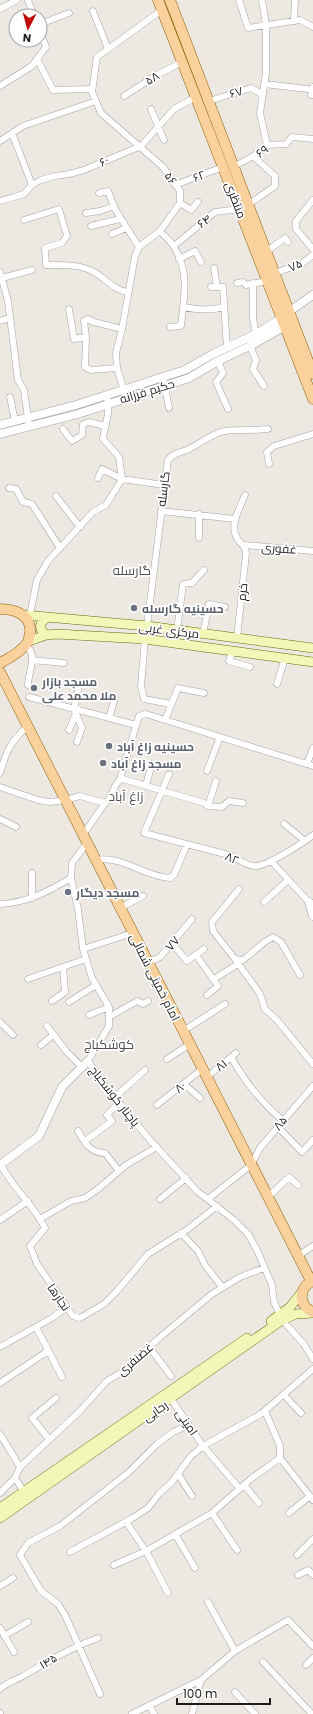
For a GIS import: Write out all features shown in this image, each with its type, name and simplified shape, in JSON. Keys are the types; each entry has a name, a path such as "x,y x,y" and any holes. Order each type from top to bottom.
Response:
{"main road":[{"name":"منتظری","path":"170,0 267,251 270,268 285,319 303,361 313,374"},
{"name":"منتظری","path":"160,5 239,209 270,268 267,281 303,361 313,400"},
{"path":"0,609 9,609 27,615 30,630 27,643 18,652 0,663"},
{"name":"مرکزی غربی","path":"27,615 147,626 313,648"},
{"path":"46,635 41,631 40,627 41,622 47,617"},
{"name":"مرکزی غربی","path":"27,643 46,635 70,634 145,639 313,662"},
{"name":"امام خمینی شمالی","path":"0,672 251,1165 312,1281"},
{"path":"312,1281 307,1284 302,1292 302,1303 313,1312"},
{"name":"رجایی","path":"0,1518 171,1399 281,1318 302,1292"},
{"name":"رجایی","path":"0,1508 281,1318 313,1312"}],"street":[{"path":"0,9 17,0"},
{"path":"239,0 248,28 300,20 313,27"},
{"path":"262,0 266,25 266,73 260,113 267,144"},
{"path":"294,21 295,0"},
{"name":"۵۶","path":"160,5 97,57 92,92 101,113 141,146 163,167 180,191 180,203"},
{"path":"93,11 108,49"},
{"path":"48,21 69,13"},
{"path":"0,86 32,66 45,48"},
{"path":"37,59 53,90 92,89"},
{"name":"۵۸","path":"124,96 157,75 182,62"},
{"path":"264,84 310,88 311,95 313,96"},
{"name":"۶۷","path":"208,101 251,88 262,94"},
{"name":"۶۰","path":"0,201 24,194 41,180 84,170 141,146 174,109 196,97"},
{"path":"0,141 23,126 96,101"},
{"path":"151,109 164,140"},
{"path":"12,133 32,186"},
{"name":"۶۹","path":"234,166 254,157 267,144 286,144 292,137 313,139"},
{"path":"249,204 274,186 275,176 254,157"},
{"name":"۶۲","path":"175,185 223,167"},
{"path":"99,193 108,191 120,219 139,247"},
{"path":"313,200 296,221 296,229 313,249"},
{"path":"126,397 117,368 116,353 122,329 135,256 139,247 160,231 180,203 191,210 198,202"},
{"path":"86,213 100,211 114,206"},
{"path":"24,220 59,209 67,236 62,244 45,248 46,265 77,266 84,268 92,271 121,292 128,292"},
{"name":"۶۴","path":"174,246 215,212 239,209"},
{"path":"92,226 120,219"},
{"path":"112,234 126,228"},
{"path":"160,231 174,246 186,284 184,307 180,326 170,327"},
{"path":"267,251 285,238 288,242"},
{"path":"179,259 195,251 201,262"},
{"name":"۷۵","path":"270,268 301,264 313,255"},
{"path":"214,268 214,287 223,287 226,348"},
{"path":"29,422 24,390 18,380 8,301 1,275 32,270"},
{"path":"237,283 243,282 246,285 267,281"},
{"path":"253,283 253,319 256,334"},
{"path":"285,319 313,295"},
{"path":"184,307 201,310 213,310 224,307"},
{"path":"69,309 74,339 86,337"},
{"path":"0,321 10,318"},
{"path":"117,368 91,370 85,367 86,337 84,322 88,319 122,329"},
{"name":"حکیم فرزانه","path":"0,425 15,421 29,422 78,414 126,397 164,382 226,348 285,319"},
{"name":"حکیم فرزانه","path":"0,434 29,422 123,389 189,378 218,361 250,346 285,319"},
{"path":"250,346 256,360 253,369 264,386"},
{"path":"218,361 223,373 216,382 228,409"},
{"path":"164,382 169,408"},
{"path":"27,615 37,580 48,561 93,512 106,505 122,479 119,457 103,439 109,412 109,403 106,395"},
{"path":"10,397 15,421"},
{"path":"63,429 72,441 82,436 83,424 89,422 105,426"},
{"name":"گارسله","path":"147,626 167,462 172,456 220,432 268,429"},
{"path":"269,464 268,452 274,446 313,434"},
{"path":"98,478 102,469 122,479 164,485"},
{"path":"9,488 16,489 23,502 32,504 60,548"},
{"path":"244,546 235,535 234,529 236,518 245,495"},
{"path":"56,496 80,527"},
{"path":"161,511 236,518"},
{"path":"199,514 199,538"},
{"name":"غفوری","path":"244,546 313,551"},
{"name":"خرم","path":"237,638 246,554 244,546"},
{"path":"177,630 183,584 192,583 204,570"},
{"path":"204,634 209,604 225,607"},
{"path":"145,639 141,686 144,699 171,704"},
{"path":"27,643 30,648 32,660 28,685"},
{"path":"232,650 229,661 250,667"},
{"path":"277,684 285,658"},
{"path":"32,660 64,663"},
{"path":"69,730 75,711 79,686"},
{"path":"165,720 178,688 204,693"},
{"path":"29,697 75,711 136,725"},
{"path":"109,718 115,698"},
{"path":"75,711 82,728 77,742"},
{"path":"89,1015 109,1007 92,978 83,948 78,909 71,878 72,863 104,803 109,800 117,782 120,779 138,716 146,714 310,765 313,748"},
{"path":"0,773 7,751 14,739 28,726"},
{"path":"207,770 220,737"},
{"path":"146,785 152,764"},
{"path":"161,790 169,774"},
{"path":"120,779 123,778 146,785 208,806 222,807 229,802 243,803"},
{"path":"208,806 216,781"},
{"path":"0,787 38,800 50,802 80,796 104,803"},
{"name":"۸۲","path":"161,790 144,833 229,855 253,866 272,862 313,834"},
{"path":"0,819 16,827"},
{"path":"284,824 304,840"},
{"path":"96,860 121,862 170,878 174,876 187,844"},
{"path":"272,862 311,903 313,916"},
{"path":"32,873 32,898"},
{"path":"0,904 12,904 32,898 71,878"},
{"path":"264,902 288,880"},
{"path":"239,889 212,922 214,931 260,994 265,1009 277,1020 313,1064"},
{"path":"120,908 143,896"},
{"name":"۷۷","path":"148,963 160,957 192,920"},
{"path":"83,948 133,933"},
{"path":"214,979 236,961 243,960 266,940 273,937 281,942 300,975"},
{"path":"172,942 187,961 204,950"},
{"path":"196,955 218,986 207,995"},
{"path":"28,979 86,959"},
{"path":"52,1001 65,992 63,967"},
{"path":"70,1002 96,986"},
{"path":"109,1017 136,1001 143,1004 148,1001"},
{"path":"183,1032 225,1004"},
{"name":"پاچنار کوشکباج","path":"109,1007 109,1026 85,1064 197,1191 217,1206 248,1234 257,1250 272,1286 274,1302 281,1318"},
{"path":"0,1022 13,1035"},
{"path":"47,1026 66,1052 85,1064 62,1087 39,1136 0,1164 40,1219 72,1200 85,1198 119,1171 157,1147"},
{"path":"41,1045 53,1035"},
{"path":"167,1059 190,1044"},
{"name":"۸۱","path":"204,1073 233,1055 252,1090 265,1106 282,1120"},
{"path":"84,1141 112,1121 107,1114 117,1100 145,1070"},
{"name":"۸۰","path":"157,1105 184,1084 204,1073"},
{"path":"184,1084 200,1098"},
{"name":"۸۵","path":"251,1165 260,1148 277,1126 312,1090"},
{"path":"277,1126 302,1152 313,1140"},
{"path":"78,1131 88,1148 97,1153 105,1153 119,1171"},
{"path":"208,1199 251,1165"},
{"path":"268,1197 289,1177 298,1185"},
{"path":"160,1199 186,1178"},
{"path":"0,1220 28,1201"},
{"name":"نجارها","path":"40,1219 45,1228 30,1246 37,1264 73,1316 80,1318 104,1304 148,1254 181,1233 217,1206"},
{"path":"181,1233 198,1251 205,1265 222,1288"},
{"path":"298,1256 313,1246"},
{"name":"غضنفری","path":"20,1467 79,1412 107,1382 124,1372 149,1347 212,1294 240,1277 264,1268"},
{"path":"0,1347 52,1318 67,1307"},
{"path":"281,1318 303,1343 313,1360"},
{"path":"36,1327 62,1377"},
{"path":"149,1347 171,1376"},
{"path":"0,1383 48,1351"},
{"path":"70,1552 126,1522 148,1508 178,1474 191,1456 203,1446 265,1411 313,1370"},
{"path":"284,1394 301,1413"},
{"path":"49,1439 32,1418 56,1398"},
{"name":"امینی","path":"171,1399 203,1446 242,1487 260,1503"},
{"path":"265,1411 280,1446 280,1458 311,1498 289,1513"},
{"path":"100,1694 79,1645 58,1604 41,1591 20,1555 28,1543 60,1526 128,1473 157,1444 173,1432 189,1425"},
{"path":"0,1434 20,1467 15,1478 0,1493"},
{"path":"114,1565 146,1551 212,1513 268,1465 280,1458"},
{"path":"178,1474 192,1496"},
{"path":"15,1478 24,1492"},
{"path":"212,1513 237,1550"},
{"path":"126,1522 146,1551 168,1593"},
{"path":"175,1534 195,1568"},
{"path":"297,1555 313,1539"},
{"path":"298,1575 308,1570 313,1576"},
{"path":"0,1586 13,1578"},
{"path":"208,1602 235,1651"},
{"path":"132,1714 201,1680 235,1651 288,1620 313,1646"},
{"path":"4,1636 28,1622"},
{"path":"0,1628 14,1652"},
{"name":"۱۴۵","path":"0,1689 4,1685 79,1645 98,1638"},
{"path":"306,1665 313,1658"},
{"path":"263,1662 312,1714"},
{"path":"192,1714 201,1680"},
{"path":"236,1692 255,1714"},
{"path":"148,1705 154,1714"}],"place":[{"name":"حسینیه گارسله","path":"134,608"},
{"name":"مسجد بازار ملا محمد علی","path":"34,688"},
{"name":"حسینیه زاغ آباد","path":"109,746"},
{"name":"مسجد زاغ آباد","path":"103,763"},
{"name":"مسجد دیگار","path":"68,892"}],"district":[{"name":"گارسله","path":"132,570"},
{"name":"زاغ آباد","path":"126,796"},
{"name":"کوشکباج","path":"109,1044"}]}
